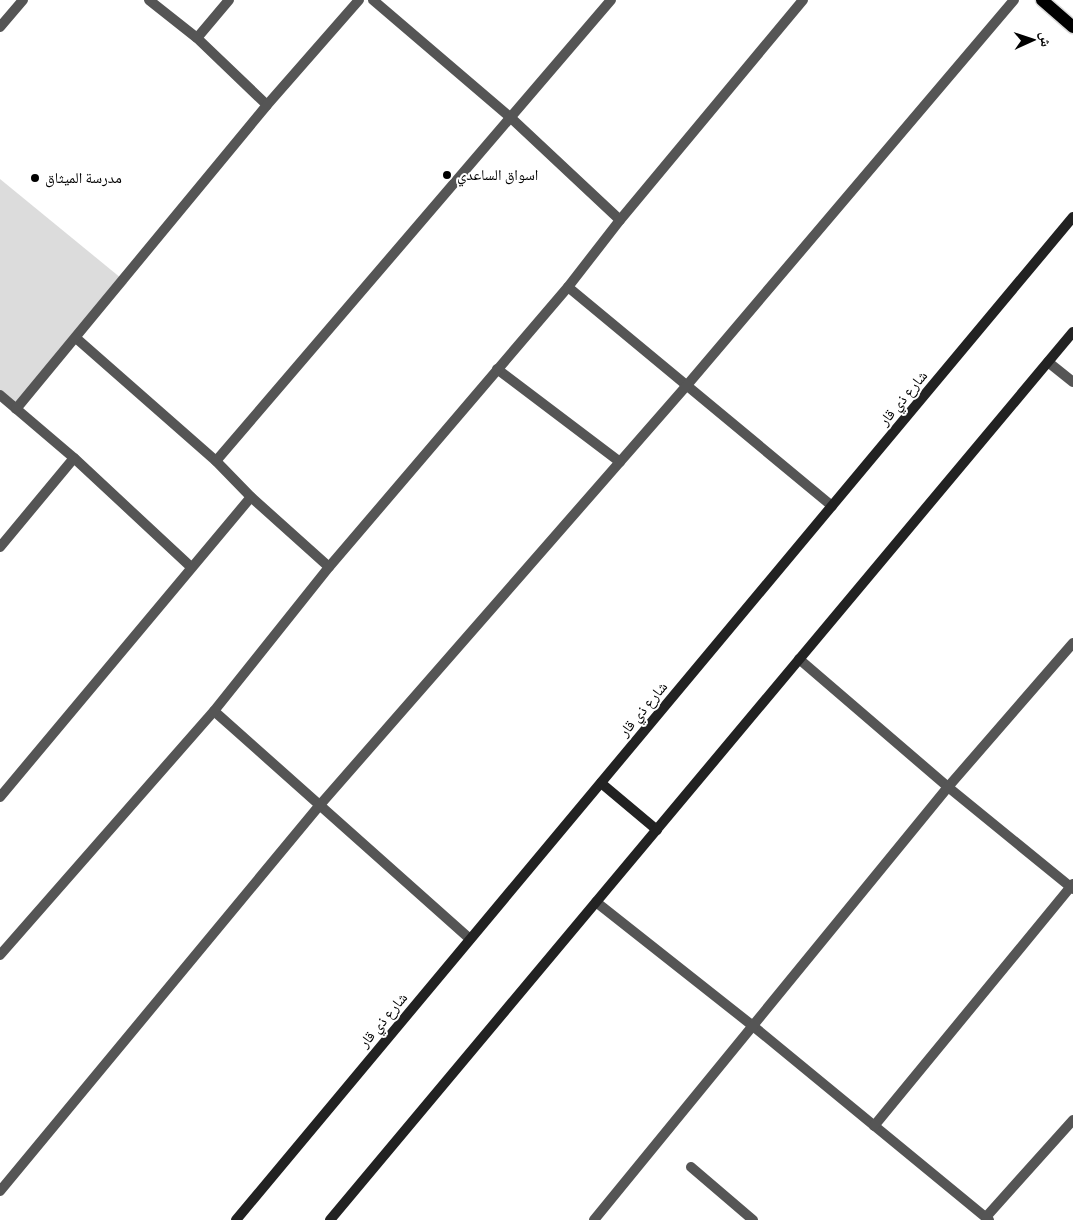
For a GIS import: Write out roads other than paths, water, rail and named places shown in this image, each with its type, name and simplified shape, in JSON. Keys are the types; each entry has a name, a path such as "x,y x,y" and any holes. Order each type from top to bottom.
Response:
{"main road":[{"path":"1042,0 1073,28"}],"street":[{"path":"149,0 197,38 267,105"},
{"path":"197,38 229,0"},
{"path":"16,408 76,338 267,105 359,0"},
{"path":"373,0 511,118 620,220"},
{"path":"216,461 611,0"},
{"path":"0,955 214,711 329,567 568,287 620,220 803,0"},
{"path":"0,1190 319,806 688,384 1014,0"},
{"path":"0,27 17,2"},
{"name":"شارع ذي قار","path":"236,1220 1073,217"},
{"path":"568,287 688,384 832,506"},
{"path":"330,1220 1073,332"},
{"path":"76,338 216,461 251,497 329,567"},
{"path":"1048,362 1073,382"},
{"path":"497,369 620,462"},
{"path":"0,395 74,458 192,567"},
{"path":"0,547 74,458"},
{"path":"0,797 251,497"},
{"path":"594,1220 948,787 1073,643"},
{"path":"799,659 948,787 1072,886 874,1126"},
{"path":"214,711 470,940"},
{"path":"601,783 657,830"},
{"path":"596,902 754,1026 987,1218 1073,1120"},
{"path":"691,1167 753,1220"}],"place":[{"name":"اسواق الساعدي","path":"447,175"},
{"name":"مدرسة الميثاق","path":"35,178"}]}
